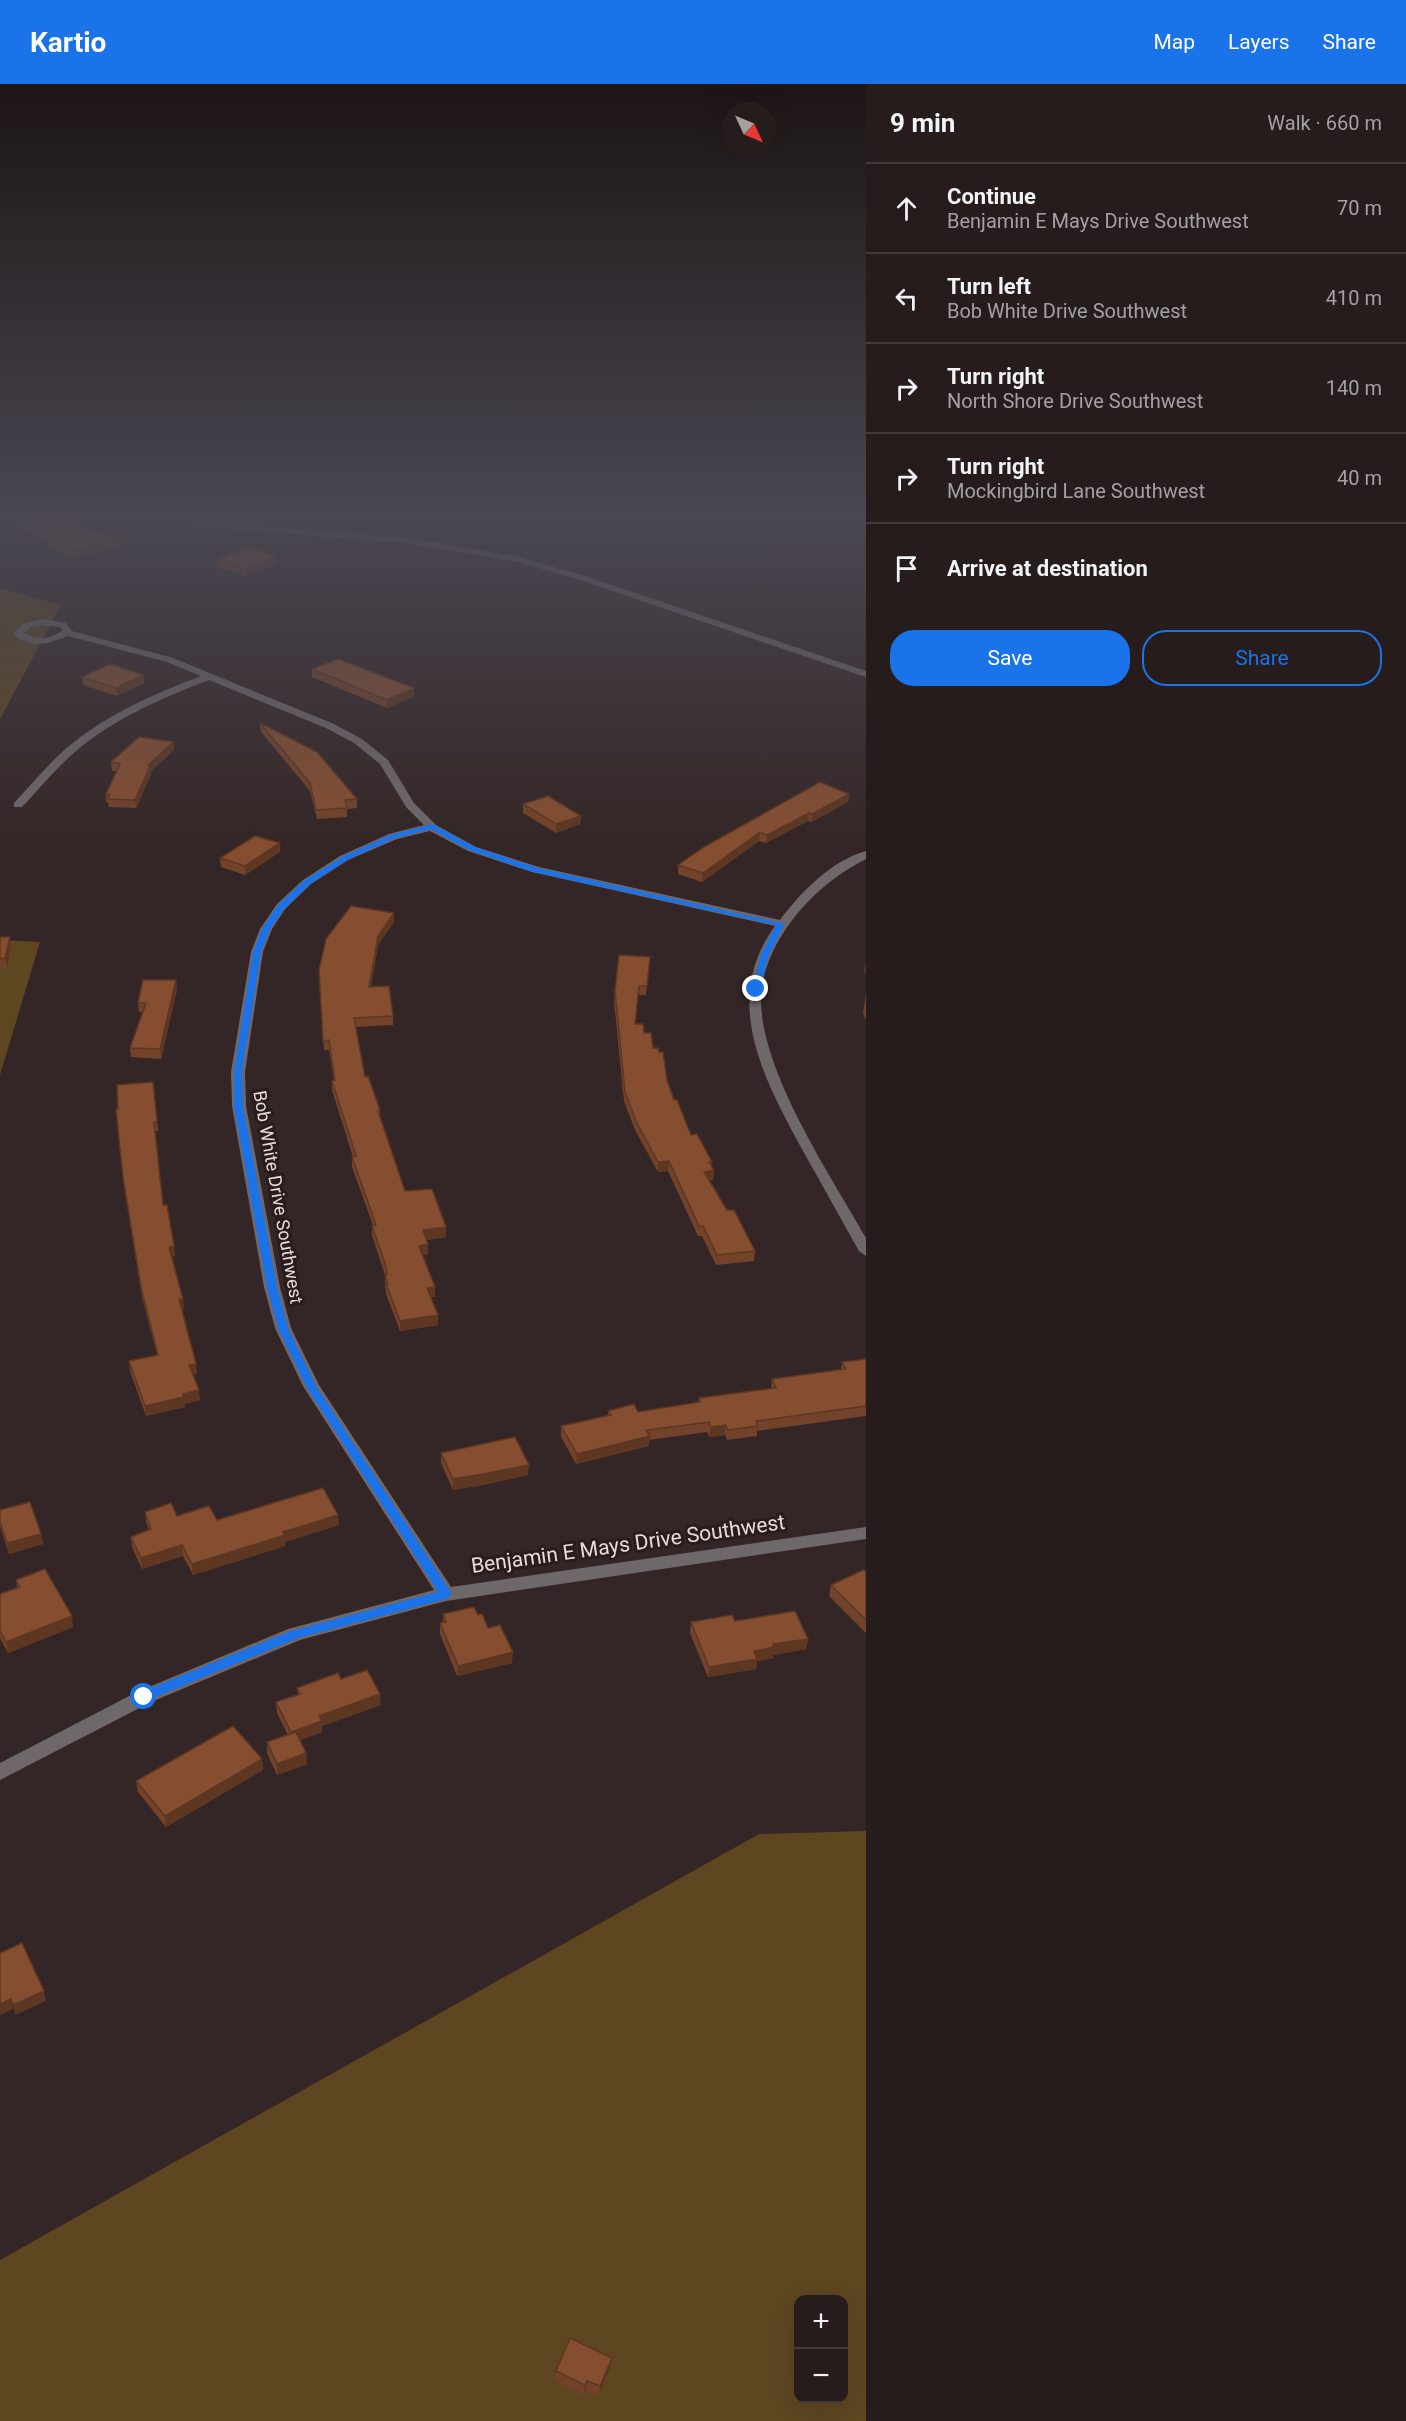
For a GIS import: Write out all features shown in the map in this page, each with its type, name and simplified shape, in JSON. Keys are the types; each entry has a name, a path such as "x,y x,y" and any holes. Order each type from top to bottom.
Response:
{"street":[{"path":"716,623 866,674"},
{"path":"67,633 170,660 330,726 358,741 384,762 410,805 432,826 472,849 536,870 781,924"},
{"path":"18,805 72,748 106,724 149,701 210,676"},
{"name":"Bob White Drive Southwest","path":"432,826 393,836 344,858 307,882 281,907 266,929 257,952 238,1072 239,1106 272,1287 283,1328 311,1386 446,1594"},
{"path":"866,854 854,859 811,891 781,924 764,957 756,989 756,1023 764,1060 781,1097 866,1251"},
{"name":"Benjamin E Mays Drive Southwest","path":"0,1772 144,1697 285,1639 446,1594 866,1533"}],"shaded area":[{"path":"0,623 51,623 0,719"},
{"path":"0,940 40,942 0,1075"},
{"path":"866,1831 866,2421 0,2421 0,2260 759,1834"}],"building":[{"path":"338,659 414,688 387,700 312,669"},
{"path":"110,664 143,675 116,688 82,677"},
{"path":"260,723 317,752 357,799 345,800 347,808 316,810 310,783"},
{"path":"139,737 173,742 148,765 150,766 135,800 108,799 110,794 106,794 120,764 111,762"},
{"path":"820,782 849,794 767,835 760,832 703,873 678,865 704,847"},
{"path":"548,796 581,816 556,824 523,804"},
{"path":"255,836 280,843 245,866 220,858"},
{"path":"351,906 394,913 378,936 369,987 389,986 393,1016 354,1018 365,1077 368,1076 380,1110 378,1111 405,1191 432,1189 446,1227 423,1230 428,1244 419,1246 435,1287 427,1288 438,1315 400,1321 386,1284 388,1284 385,1275 387,1275 386,1266 372,1226 376,1225 352,1157 356,1156 332,1081 335,1080 329,1040 323,1041 319,970 326,939"},
{"path":"0,937 10,937 5,958 0,959"},
{"path":"619,955 650,957 647,986 639,986 635,1024 643,1024 644,1033 651,1033 653,1048 658,1048 659,1052 663,1052 667,1080 674,1100 677,1100 691,1135 697,1134 712,1162 709,1162 714,1170 704,1172 727,1210 734,1210 755,1251 717,1255 703,1226 699,1226 669,1161 658,1162 636,1121 625,1092 615,991"},
{"path":"143,980 176,980 160,1049 130,1048 146,1003 138,1003"},
{"path":"153,1082 157,1121 154,1122 163,1205 167,1205 174,1246 169,1247 183,1299 179,1299 196,1364 189,1365 199,1390 183,1394 184,1397 145,1406 129,1361 158,1355 141,1287 123,1177 116,1109 118,1109 117,1085"},
{"path":"866,1359 866,1406 756,1421 758,1426 728,1430 726,1425 711,1427 709,1422 646,1430 650,1436 577,1454 561,1426 611,1415 608,1411 634,1404 638,1412 700,1402 699,1398 776,1388 772,1379 846,1369 842,1362"},
{"path":"515,1437 529,1465 453,1479 441,1453"},
{"path":"323,1488 338,1515 283,1532 285,1535 192,1564 182,1545 141,1558 131,1537 151,1529 145,1512 171,1503 177,1516 209,1506 217,1520"},
{"path":"30,1502 41,1534 7,1543 0,1522 0,1510"},
{"path":"45,1569 72,1616 6,1642 0,1631 0,1594 20,1587 16,1580"},
{"path":"863,1570 866,1572 866,1620 831,1585"},
{"path":"474,1607 478,1615 482,1614 488,1628 500,1625 513,1652 458,1666 440,1623 446,1622 443,1614"},
{"path":"795,1611 808,1639 773,1644 774,1647 754,1651 757,1659 709,1667 691,1622 732,1615 735,1621"},
{"path":"367,1670 380,1694 319,1716 322,1721 291,1732 276,1702 300,1694 297,1688 338,1673 341,1679"},
{"path":"233,1726 262,1759 165,1816 136,1781"},
{"path":"296,1732 306,1753 277,1764 267,1742"},
{"path":"22,1943 44,1991 13,2005 11,1999 0,2004 0,1953"},
{"path":"570,2338 612,2358 600,2386 587,2381 585,2385 556,2371"}],"route":[{"path":"144,1697 296,1634 446,1594 311,1386 283,1328 272,1287 239,1106 238,1072 257,952 266,929 281,907 307,882 344,858 393,836 432,826 472,849 536,870 781,924 764,957 756,989"}]}
